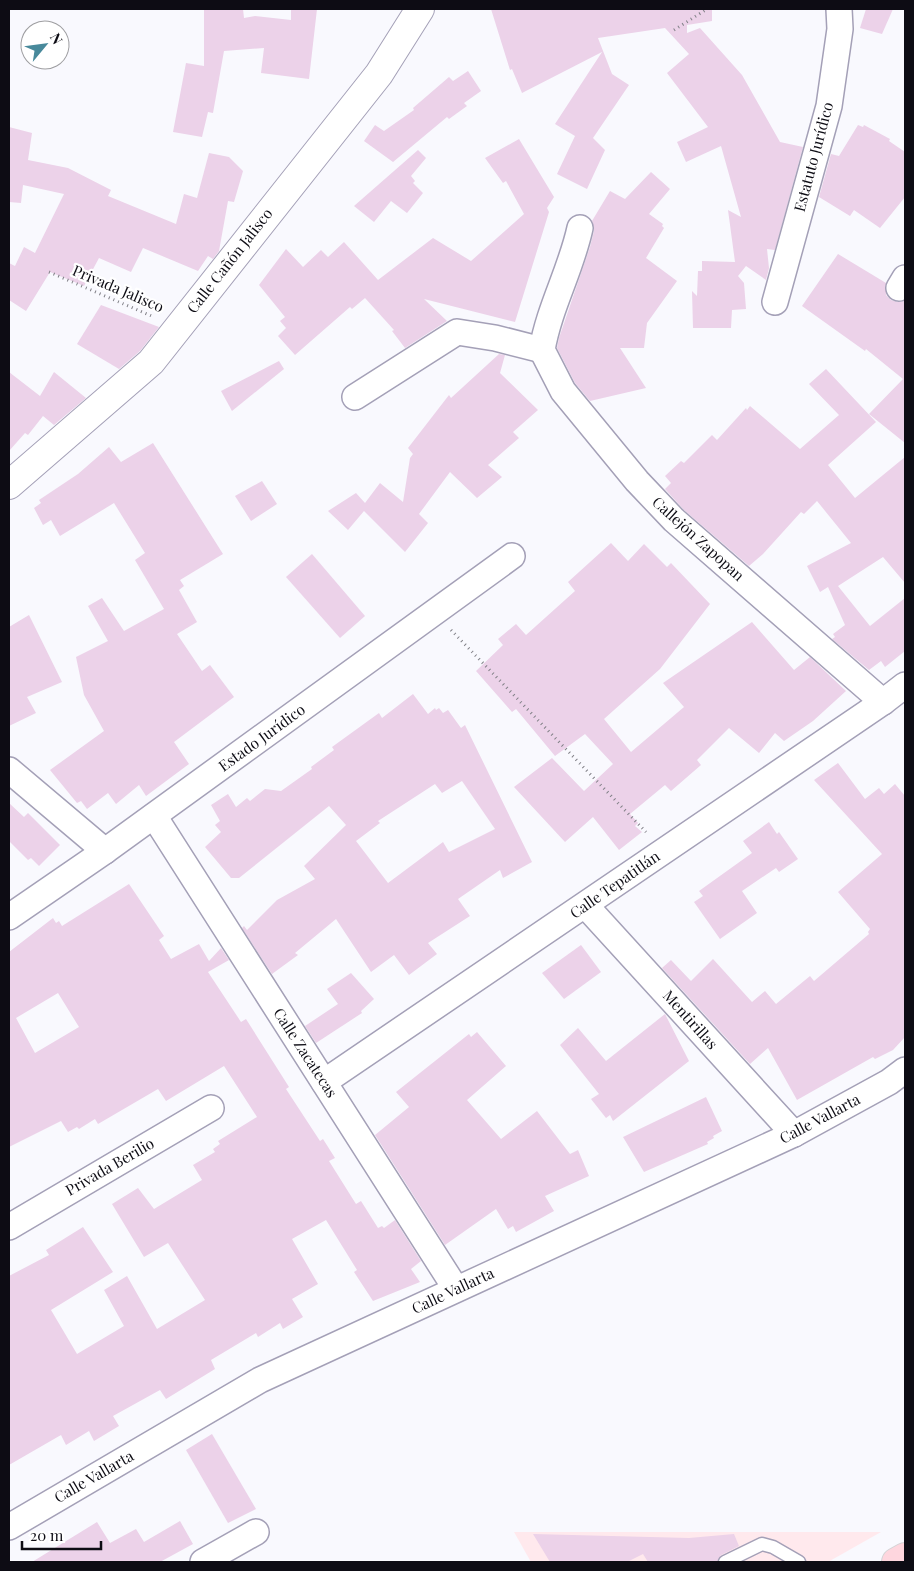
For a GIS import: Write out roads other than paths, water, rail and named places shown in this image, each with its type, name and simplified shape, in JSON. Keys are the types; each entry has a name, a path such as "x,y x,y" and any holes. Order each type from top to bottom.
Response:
{"main road":[{"path":"896,1562 905,1557"}],"street":[{"name":"Calle Cañón Jalisco","path":"9,485 151,362 379,74 420,9"},
{"name":"Estatuto Jurídico","path":"775,302 829,106 840,29 839,9"},
{"path":"355,397 457,332 495,338 542,350 564,274 571,259 580,228"},
{"name":"Callejón Zapopan","path":"542,350 563,391 637,481 674,520 884,702"},
{"name":"Estado Jurídico","path":"9,916 105,852 512,556"},
{"name":"Calle Tepatitlán","path":"324,1082 586,906 884,702 905,685"},
{"path":"9,770 105,852"},
{"name":"Calle Zacatecas","path":"154,816 456,1289"},
{"name":"Mentirillas","path":"586,906 794,1134"},
{"name":"Calle Vallarta","path":"9,1527 260,1380 794,1134 890,1082 905,1070"},
{"name":"Privada Berilio","path":"9,1227 211,1108"},
{"path":"203,1562 256,1532"}],"lane":[{"path":"725,1562 762,1544 774,1547 799,1562"}]}
